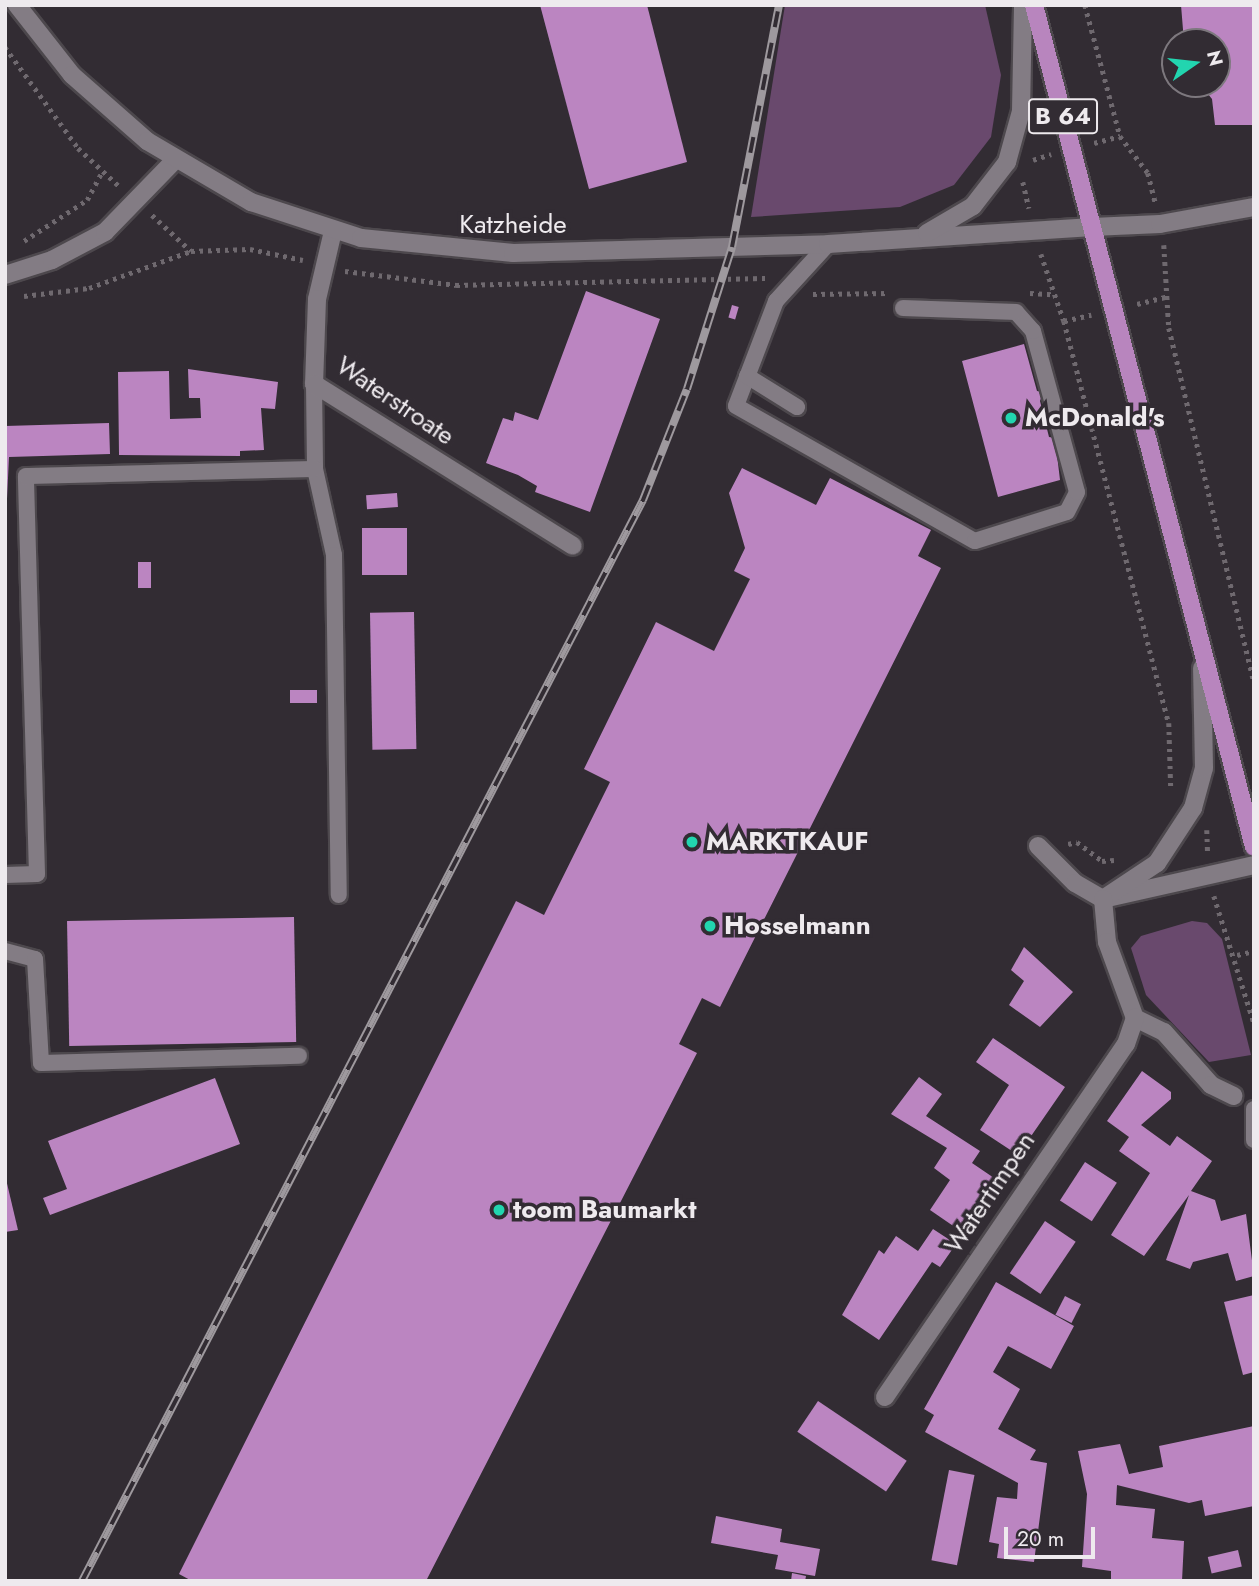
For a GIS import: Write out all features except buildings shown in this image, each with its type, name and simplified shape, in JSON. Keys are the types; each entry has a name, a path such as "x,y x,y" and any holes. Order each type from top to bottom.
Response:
{"main road":[{"name":"B 64","path":"1034,5 1254,846"}],"street":[{"name":"Katzheide","path":"17,5 92,95 175,160 251,202 333,231 471,253 828,244 1160,224 1254,207"},
{"path":"918,237 973,206 1007,162 1021,111 1023,5"},
{"path":"5,275 86,244 138,203 175,160"},
{"name":"Waterstroate","path":"333,231 324,266 312,349 314,384 573,546"},
{"path":"1103,899 1157,863 1194,808 1204,768 1205,715 1196,625"},
{"path":"1044,851 1075,883 1103,899 1254,865"},
{"path":"1103,899 1107,942 1135,1018 1164,1032 1211,1085 1234,1096"},
{"name":"Watertimpen","path":"885,1396 1126,1044 1135,1018"}],"lane":[{"path":"828,244 789,284 768,319 736,406 975,541 1067,512 1077,492 1033,331 1016,312 900,300"},
{"path":"747,376 797,407"},
{"path":"314,384 315,469 334,555 339,895"},
{"path":"5,875 37,874 26,476 315,469"},
{"path":"5,951 35,959 41,1063 299,1056"},
{"path":"1254,1109 1254,1140"}],"path":[{"path":"1086,5 1120,136 1150,182"},
{"path":"5,47 78,148 191,251"},
{"path":"17,245 88,200 102,172"},
{"path":"18,297 89,288 191,251 250,249 324,266 445,284 684,278 789,284 816,294 900,300"},
{"path":"1022,293 1052,294"},
{"path":"1168,296 1169,328 1254,683"},
{"path":"1064,321 1168,723 1173,762 1167,802"},
{"path":"1044,851 1077,842 1102,861 1121,857"},
{"path":"1254,951 1237,955 1254,1023"}],"shaded area":[{"path":"785,5 985,5 1001,75 991,137 954,185 900,207 751,217"},
{"path":"1192,921 1207,923 1222,939 1251,1055 1209,1062 1146,995 1131,948 1141,936"}],"railway":[{"path":"82,1581 643,500 687,389 732,247 779,5"}],"place":[{"name":"McDonald's","path":"1011,418"},
{"name":"MARKTKAUF","path":"692,842"},
{"name":"Hosselmann","path":"710,926"},
{"name":"toom Baumarkt","path":"499,1210"}]}
